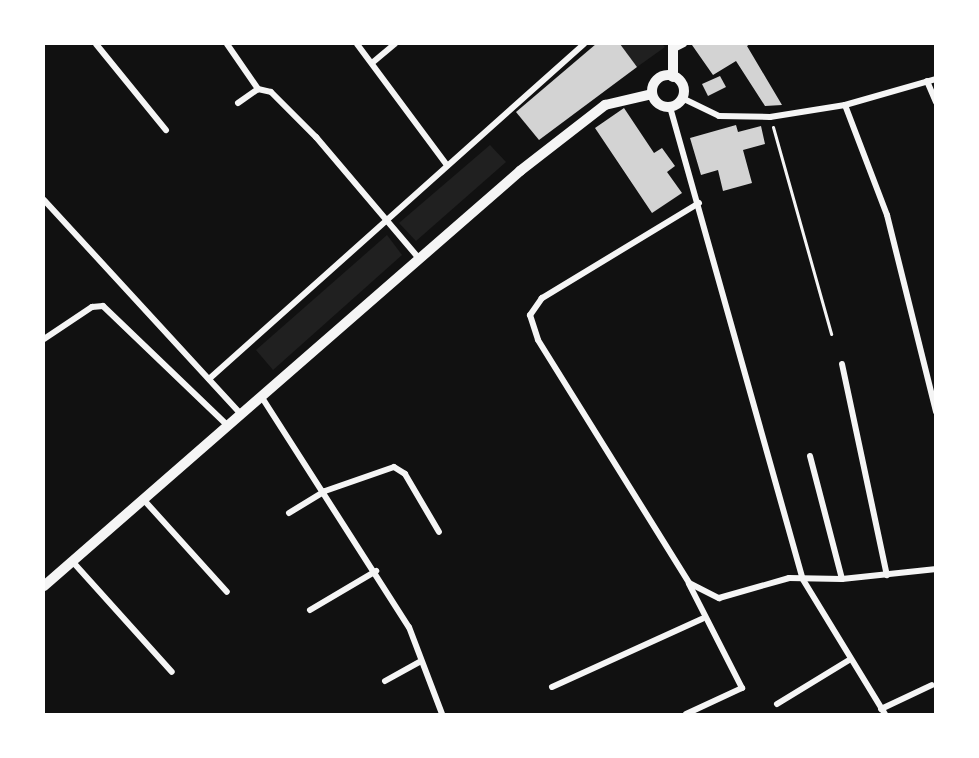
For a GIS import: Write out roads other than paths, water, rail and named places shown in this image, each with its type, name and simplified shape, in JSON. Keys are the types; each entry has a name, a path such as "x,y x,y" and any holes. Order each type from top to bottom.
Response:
{"street":[{"path":"96,44 166,130"},
{"path":"227,44 258,89 271,92 387,219 417,256"},
{"path":"357,44 447,165"},
{"path":"372,63 395,44"},
{"path":"209,379 584,44"},
{"path":"652,94 660,105 670,107 682,98 683,88 673,76 677,45"},
{"path":"652,94 660,78 673,76"},
{"path":"682,98 719,116 770,117 845,105 936,79"},
{"path":"927,81 936,102"},
{"path":"238,104 258,89"},
{"path":"44,586 238,411 417,256 605,105 627,95 652,94"},
{"path":"845,105 887,215 936,412"},
{"path":"670,107 699,203 802,578 849,660 883,712 932,685"},
{"path":"44,200 238,411"},
{"path":"686,714 742,688 702,619 689,583 538,340 530,315 542,298 699,203"},
{"path":"44,339 92,307 103,306 225,423"},
{"path":"842,364 887,575"},
{"path":"259,393 325,491 409,627 419,662 442,714"},
{"path":"810,456 842,579"},
{"path":"289,513 325,491 400,469 440,532"},
{"path":"142,499 227,591"},
{"path":"72,561 172,672"},
{"path":"689,583 719,598 802,578 842,579 936,568"},
{"path":"310,610 376,571"},
{"path":"552,687 702,619"},
{"path":"777,704 849,660"},
{"path":"385,681 419,662"}]}
